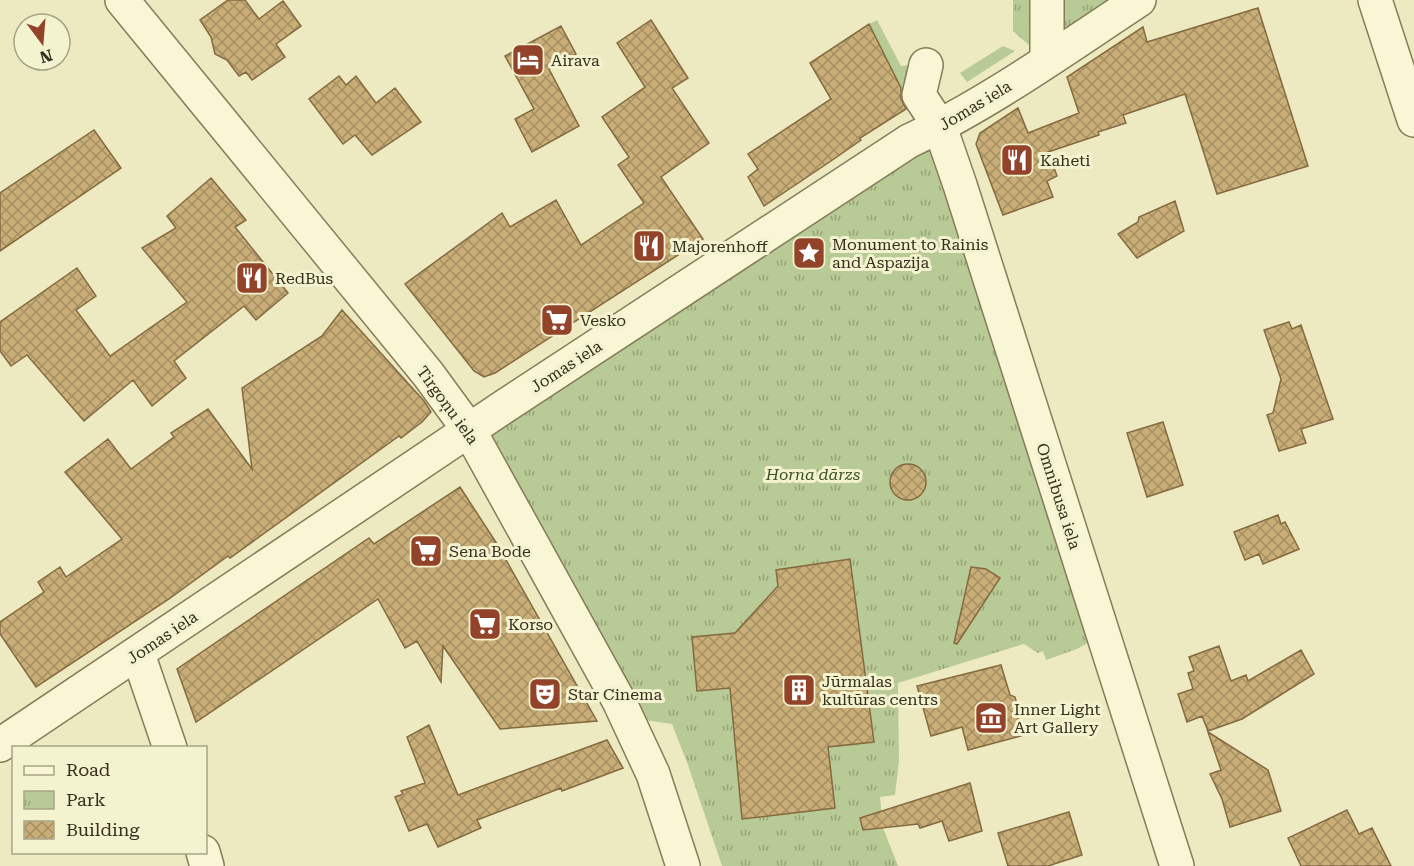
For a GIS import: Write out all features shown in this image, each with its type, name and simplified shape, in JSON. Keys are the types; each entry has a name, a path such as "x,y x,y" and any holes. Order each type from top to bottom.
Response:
{"street":[{"path":"1047,0 1047,61"},
{"name":"Jomas iela","path":"0,745 469,430 909,141 940,127 1047,61 1139,0"},
{"path":"1375,0 1414,120"},
{"name":"Tirgoņu iela","path":"137,5 428,374 469,430 619,701 653,774 683,866"},
{"name":"Omnibusa iela","path":"909,141 922,80 960,185 1177,866"},
{"path":"138,654 170,746"}],"green space":[{"path":"1013,0 1139,0 1047,61 1013,31"},
{"path":"877,20 901,66 921,64 916,88 902,89 869,24"},
{"path":"1003,46 1015,51 967,82 960,73"},
{"name":"Horna dārzs","path":"940,127 1103,634 1077,649 1046,660 1043,651 1038,653 1024,644 898,683 899,761 895,795 880,797 883,828 898,866 722,866 672,724 644,720 469,430"}],"building":[{"path":"228,0 245,0 259,19 283,1 301,26 276,44 285,57 252,80 246,72 239,76 227,60 215,54 211,37 200,20"},
{"path":"1258,8 1308,166 1217,194 1185,94 1123,115 1126,123 1098,132 1099,135 1048,152 1057,176 1047,181 1053,197 1003,215 976,144 980,133 1018,108 1028,133 1079,113 1067,77 1143,27 1147,42"},
{"path":"651,20 688,78 672,88 709,143 661,177 703,239 495,373 484,377 474,371 405,284 502,213 510,227 556,200 581,245 644,203 618,165 629,157 602,117 645,87 617,43"},
{"path":"869,24 901,88 901,99 906,109 860,138 861,140 764,206 748,177 758,169 748,154 831,99 810,63"},
{"path":"561,26 576,54 549,69 579,126 532,152 515,119 534,109 505,56"},
{"path":"339,76 346,85 356,76 376,103 395,88 421,122 372,155 355,135 343,144 309,99"},
{"path":"94,130 121,168 0,251 0,193"},
{"path":"211,178 246,220 235,227 288,293 256,320 244,306 174,361 186,378 152,406 133,380 84,421 27,355 11,366 0,351 0,322 77,268 96,296 76,310 110,356 187,302 142,248 176,228 167,216"},
{"path":"1175,201 1184,231 1137,258 1118,234 1138,222 1139,217"},
{"path":"342,310 424,401 431,412 401,438 399,436 230,558 228,556 169,599 36,687 0,634 0,622 44,592 38,582 60,567 66,577 122,539 65,472 108,439 131,469 174,437 171,433 208,409 252,469 242,388 322,336"},
{"path":"1289,322 1292,329 1301,325 1333,419 1301,429 1306,443 1279,451 1267,415 1273,413 1281,379 1264,330"},
{"path":"1163,422 1183,485 1147,497 1127,433"},
{"path":"908,464 921,469 926,482 921,495 908,500 895,495 890,482 895,469"},
{"path":"460,487 497,544 597,721 500,729 443,646 441,682 417,641 405,648 378,599 196,722 177,669 369,538 374,544"},
{"path":"1278,515 1281,524 1285,522 1299,549 1263,564 1259,554 1245,560 1234,532"},
{"name":"Jūrmalas kultūras centrs","path":"850,559 874,742 828,747 835,808 742,819 730,688 697,691 692,637 735,633 778,586 776,570"},
{"path":"971,567 986,569 1000,578 957,644 954,643"},
{"path":"1219,646 1231,681 1246,675 1248,681 1301,650 1314,674 1242,719 1208,731 1202,716 1187,722 1178,694 1193,689 1188,673 1194,671 1189,657"},
{"path":"1001,665 1010,695 1015,697 1020,716 1017,720 1021,736 968,750 962,727 931,736 917,686"},
{"path":"429,725 458,795 607,740 623,768 562,791 561,788 477,820 481,828 438,847 427,824 409,831 395,797 403,794 401,791 425,783 407,737"},
{"path":"1208,732 1268,770 1281,811 1230,827 1222,799 1210,774 1221,770"},
{"path":"970,783 982,831 949,841 942,821 920,828 918,824 863,830 860,818"},
{"path":"1347,810 1359,834 1372,828 1391,866 1301,866 1288,838"},
{"path":"1069,812 1082,855 1048,866 1008,866 998,833"}],"place":[{"name":"Airava","path":"528,60"},
{"name":"Kaheti","path":"1017,160"},
{"name":"Majorenhoff","path":"649,246"},
{"name":"Monument to Rainis and Aspazija","path":"809,253"},
{"name":"RedBus","path":"252,278"},
{"name":"Vesko","path":"557,320"},
{"name":"Sena Bode","path":"426,551"},
{"name":"Korso","path":"485,624"},
{"name":"Jūrmalas kultūras centrs","path":"799,690"},
{"name":"Star Cinema","path":"545,694"},
{"name":"Inner Light Art Gallery","path":"991,718"}]}
